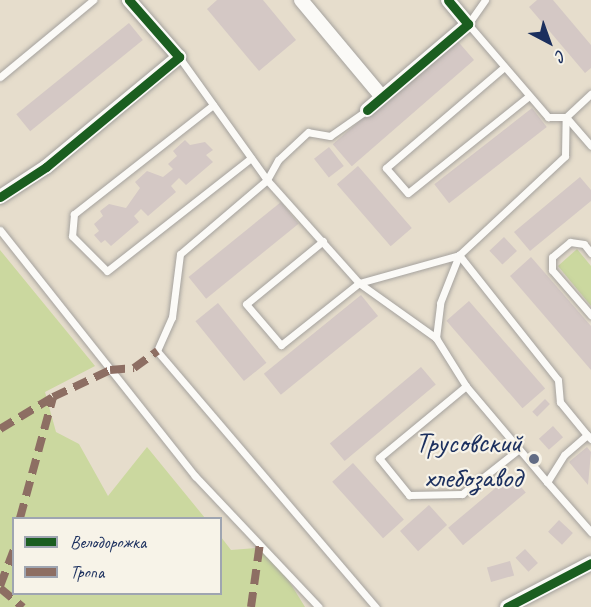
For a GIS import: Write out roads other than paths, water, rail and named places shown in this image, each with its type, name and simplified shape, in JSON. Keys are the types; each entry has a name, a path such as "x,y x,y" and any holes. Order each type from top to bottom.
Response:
{"street":[{"path":"0,197 46,167 179,57 129,0"},
{"path":"301,0 382,97"},
{"path":"367,110 468,24 448,0"},
{"path":"507,607 591,563"}],"lane":[{"path":"0,77 93,0"},
{"path":"485,0 468,24 503,68 548,117 566,117 591,94"},
{"path":"179,57 267,180 359,283 436,338 466,386 518,450 591,532"},
{"path":"503,68 386,168 408,193 528,96"},
{"path":"213,105 74,214 72,236 107,271 251,158"},
{"path":"367,110 330,136 308,132 278,160 267,180 180,254 172,317 157,351 376,607"},
{"path":"566,117 591,146"},
{"path":"436,338 440,303 459,255 565,156 566,117"},
{"path":"0,230 195,476 319,607"},
{"path":"323,241 246,304 281,345 359,283 459,255"},
{"path":"591,253 584,244 570,242 552,257 552,270 591,315"},
{"path":"459,255 558,380 560,402 589,437 564,455 547,482"},
{"path":"466,386 379,458 409,495 462,494 518,450"}],"place":[{"name":"Трусовский хлебозавод","path":"534,459"}]}
